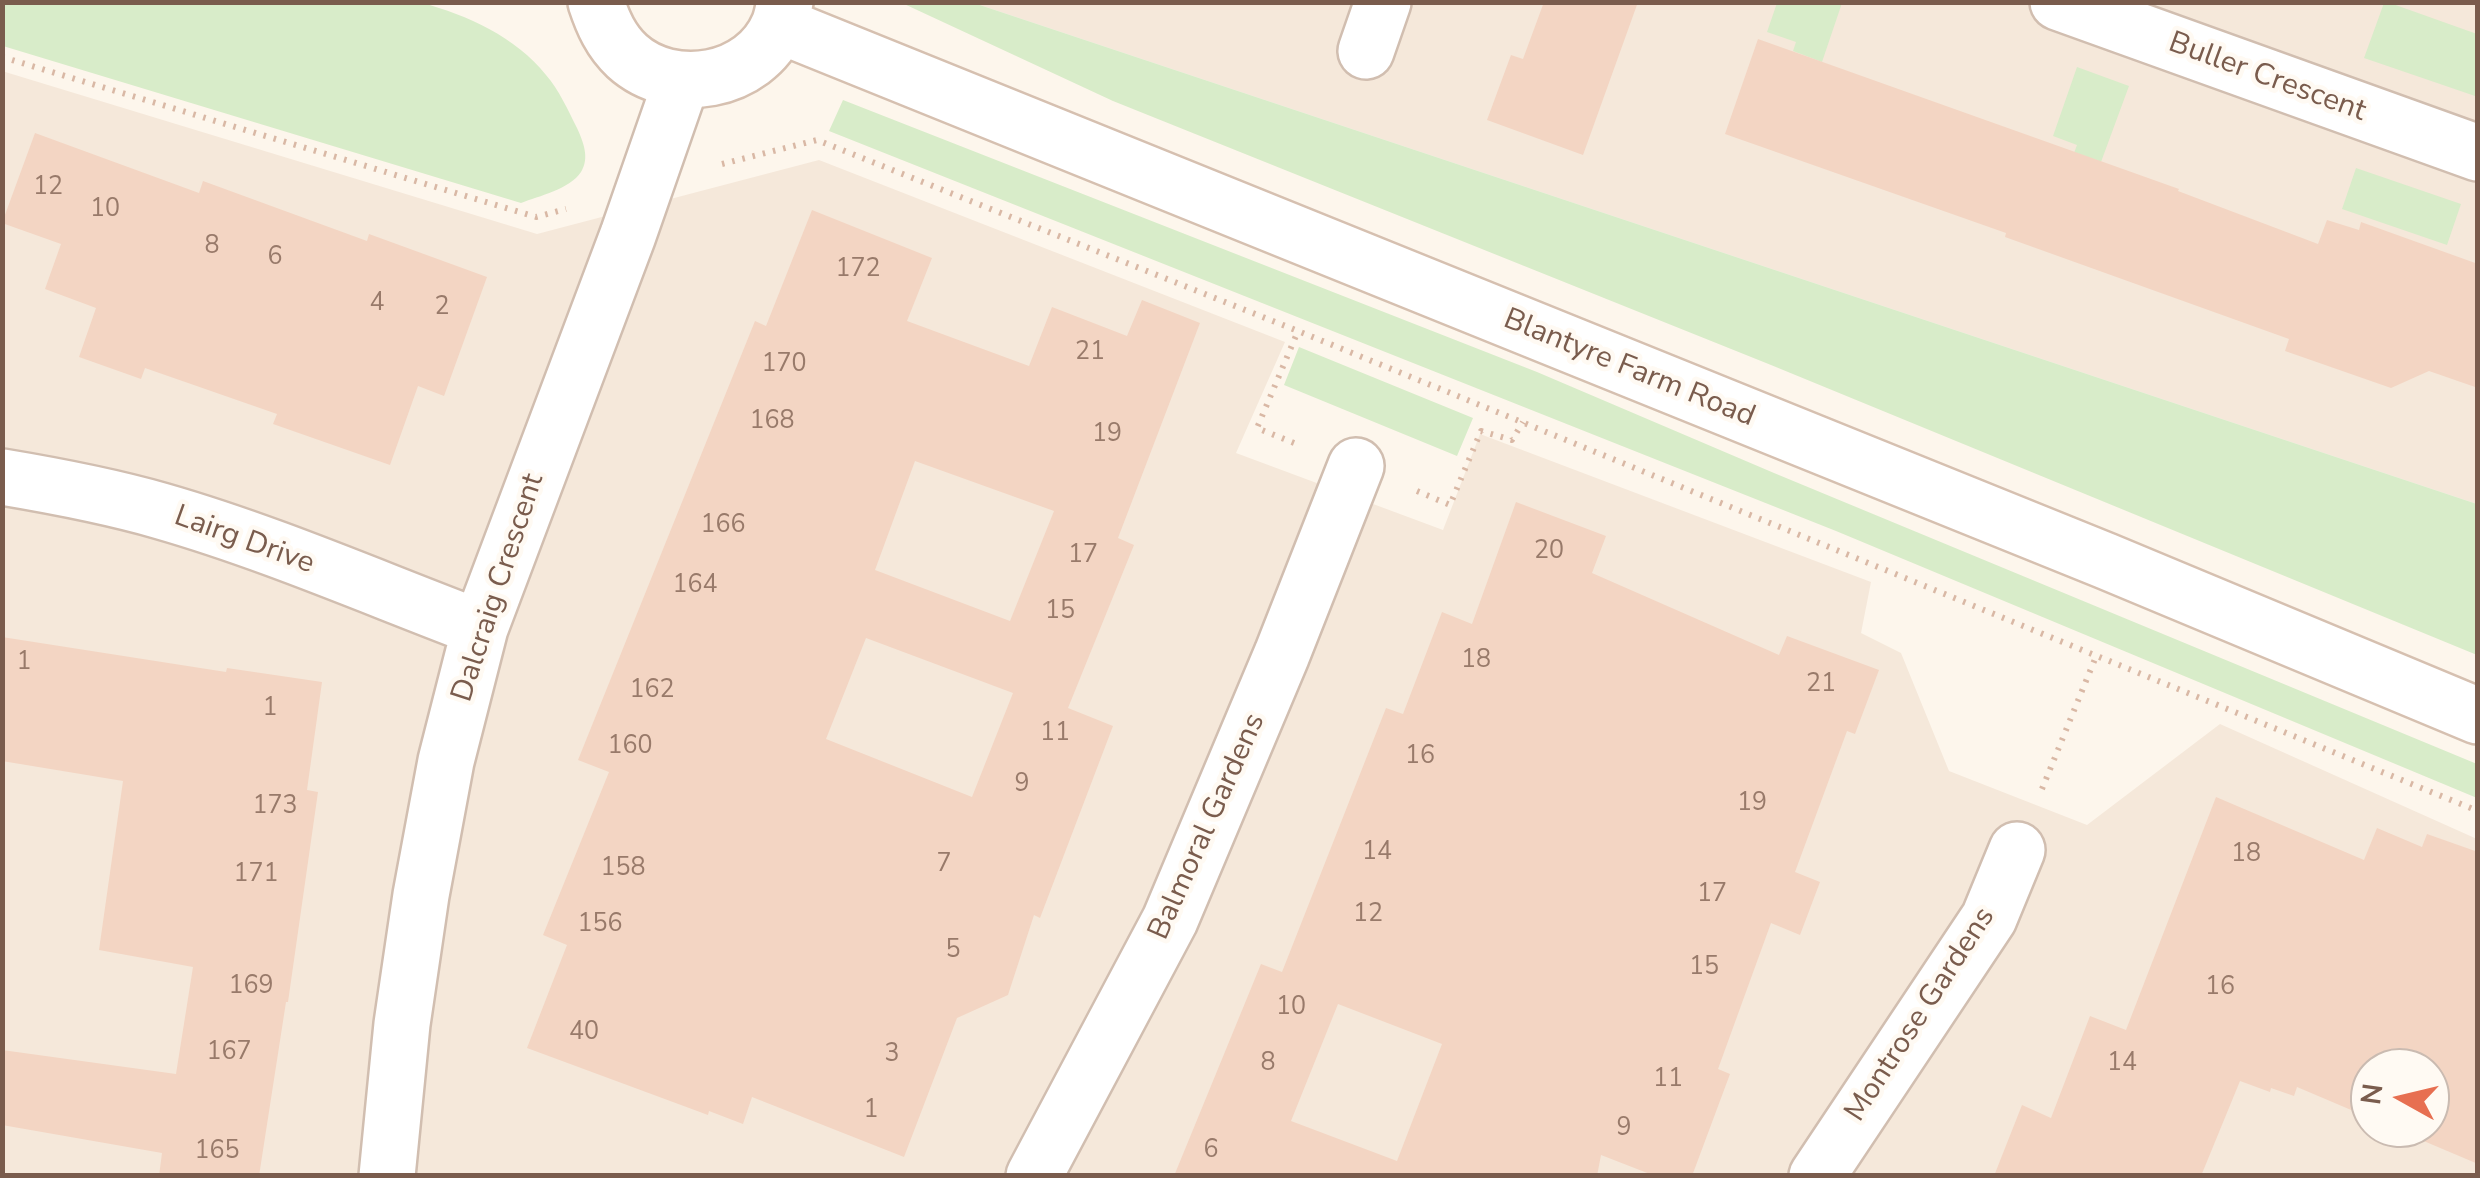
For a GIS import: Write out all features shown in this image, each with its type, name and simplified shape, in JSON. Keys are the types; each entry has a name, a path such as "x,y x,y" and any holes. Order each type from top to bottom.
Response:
{"street":[{"path":"596,2 608,33 628,57 654,74 682,80 708,79 750,61 767,45 782,14"},
{"name":"Buller Crescent","path":"2058,2 2478,153"},
{"name":"Blantyre Farm Road","path":"782,14 2478,716"},
{"name":"Dalcraig Crescent","path":"387,1176 402,1024 421,895 446,762 480,628 682,80"},
{"name":"Balmoral Gardens","path":"1034,1176 1164,931 1282,654 1356,466"},
{"name":"Lairg Drive","path":"2,477 82,491 170,514 480,628"},
{"name":"Montrose Gardens","path":"1817,1176 1988,918 2017,850"}],"path":[{"path":"2,57 536,217 816,140 1298,331 2478,810"},
{"path":"1298,331 1257,428 1450,505 1481,431 1512,440 1523,422"},
{"path":"2017,850 2098,654"}],"shaded area":[{"path":"974,3 2477,3 2477,504"},
{"path":"2,71 537,234 819,160 1285,342 1236,453 1443,530 1480,434 1871,582 1861,633 1901,653 1949,771 2087,825 2220,724 2477,839 2477,1175 3,1175"}],"green space":[{"path":"3,3 422,3 490,29 534,61 563,100 583,144 585,161 576,178 521,203 3,46"},
{"path":"902,3 974,3 2477,504 2477,655 1771,365 1113,101"},
{"path":"1777,3 1842,3 1822,62 1793,51 1796,42 1767,32"},
{"path":"2384,3 2477,34 2475,96 2364,58"},
{"path":"2077,67 2129,86 2101,162 2074,153 2077,145 2053,136"},
{"path":"843,100 1537,372 2477,764 2477,798 1836,531 829,131"},
{"path":"2356,168 2461,204 2447,245 2342,209"},
{"path":"1299,347 1473,418 1457,456 1284,385"}],"building":[{"path":"1544,2 1638,2 1583,155 1487,120 1511,55 1523,59"},
{"path":"1758,39 2179,189 2318,244 2327,220 2359,230 2361,222 2478,264 2478,388 2429,371 2391,388 2285,351 2289,339 1725,134"},
{"path":"35,133 199,193 203,181 367,241 369,234 487,277 444,396 418,386 390,465 273,424 277,414 145,368 141,379 79,357 96,308 45,289 61,244 2,223"},
{"path":"812,210 932,258 907,321 1029,366 1052,307 1127,336 1142,300 1200,323 1118,538 1134,545 1068,708 1113,726 1040,918 1034,915 1008,995 957,1018 904,1157 752,1097 743,1124 709,1111 708,1115 527,1048 567,945 543,935 609,772 578,760 755,321 766,326","holes":["915,461 1054,511 1010,621 875,570","866,638 1013,693 972,797 826,739"]},
{"path":"1516,502 1606,536 1592,573 1779,655 1787,636 1879,670 1855,734 1847,731 1795,872 1820,882 1800,935 1771,923 1718,1069 1730,1074 1692,1176 1655,1176 1601,1155 1597,1176 1174,1176 1261,964 1282,972 1386,708 1403,714 1442,612 1472,624","holes":["1338,1004 1442,1044 1397,1161 1291,1121"]},
{"path":"2,637 226,672 227,668 322,682 307,790 318,792 259,1176 159,1176 162,1153 2,1125 2,1050 176,1074 193,967 99,950 123,781 2,761"},
{"path":"2216,797 2364,860 2377,828 2422,847 2427,834 2478,852 2478,1164 2440,1148 2450,1148 2450,1048 2350,1048 2350,1110 2297,1087 2294,1096 2240,1081 2201,1176 1994,1176 2022,1105 2051,1118 2090,1016 2126,1030"}]}
